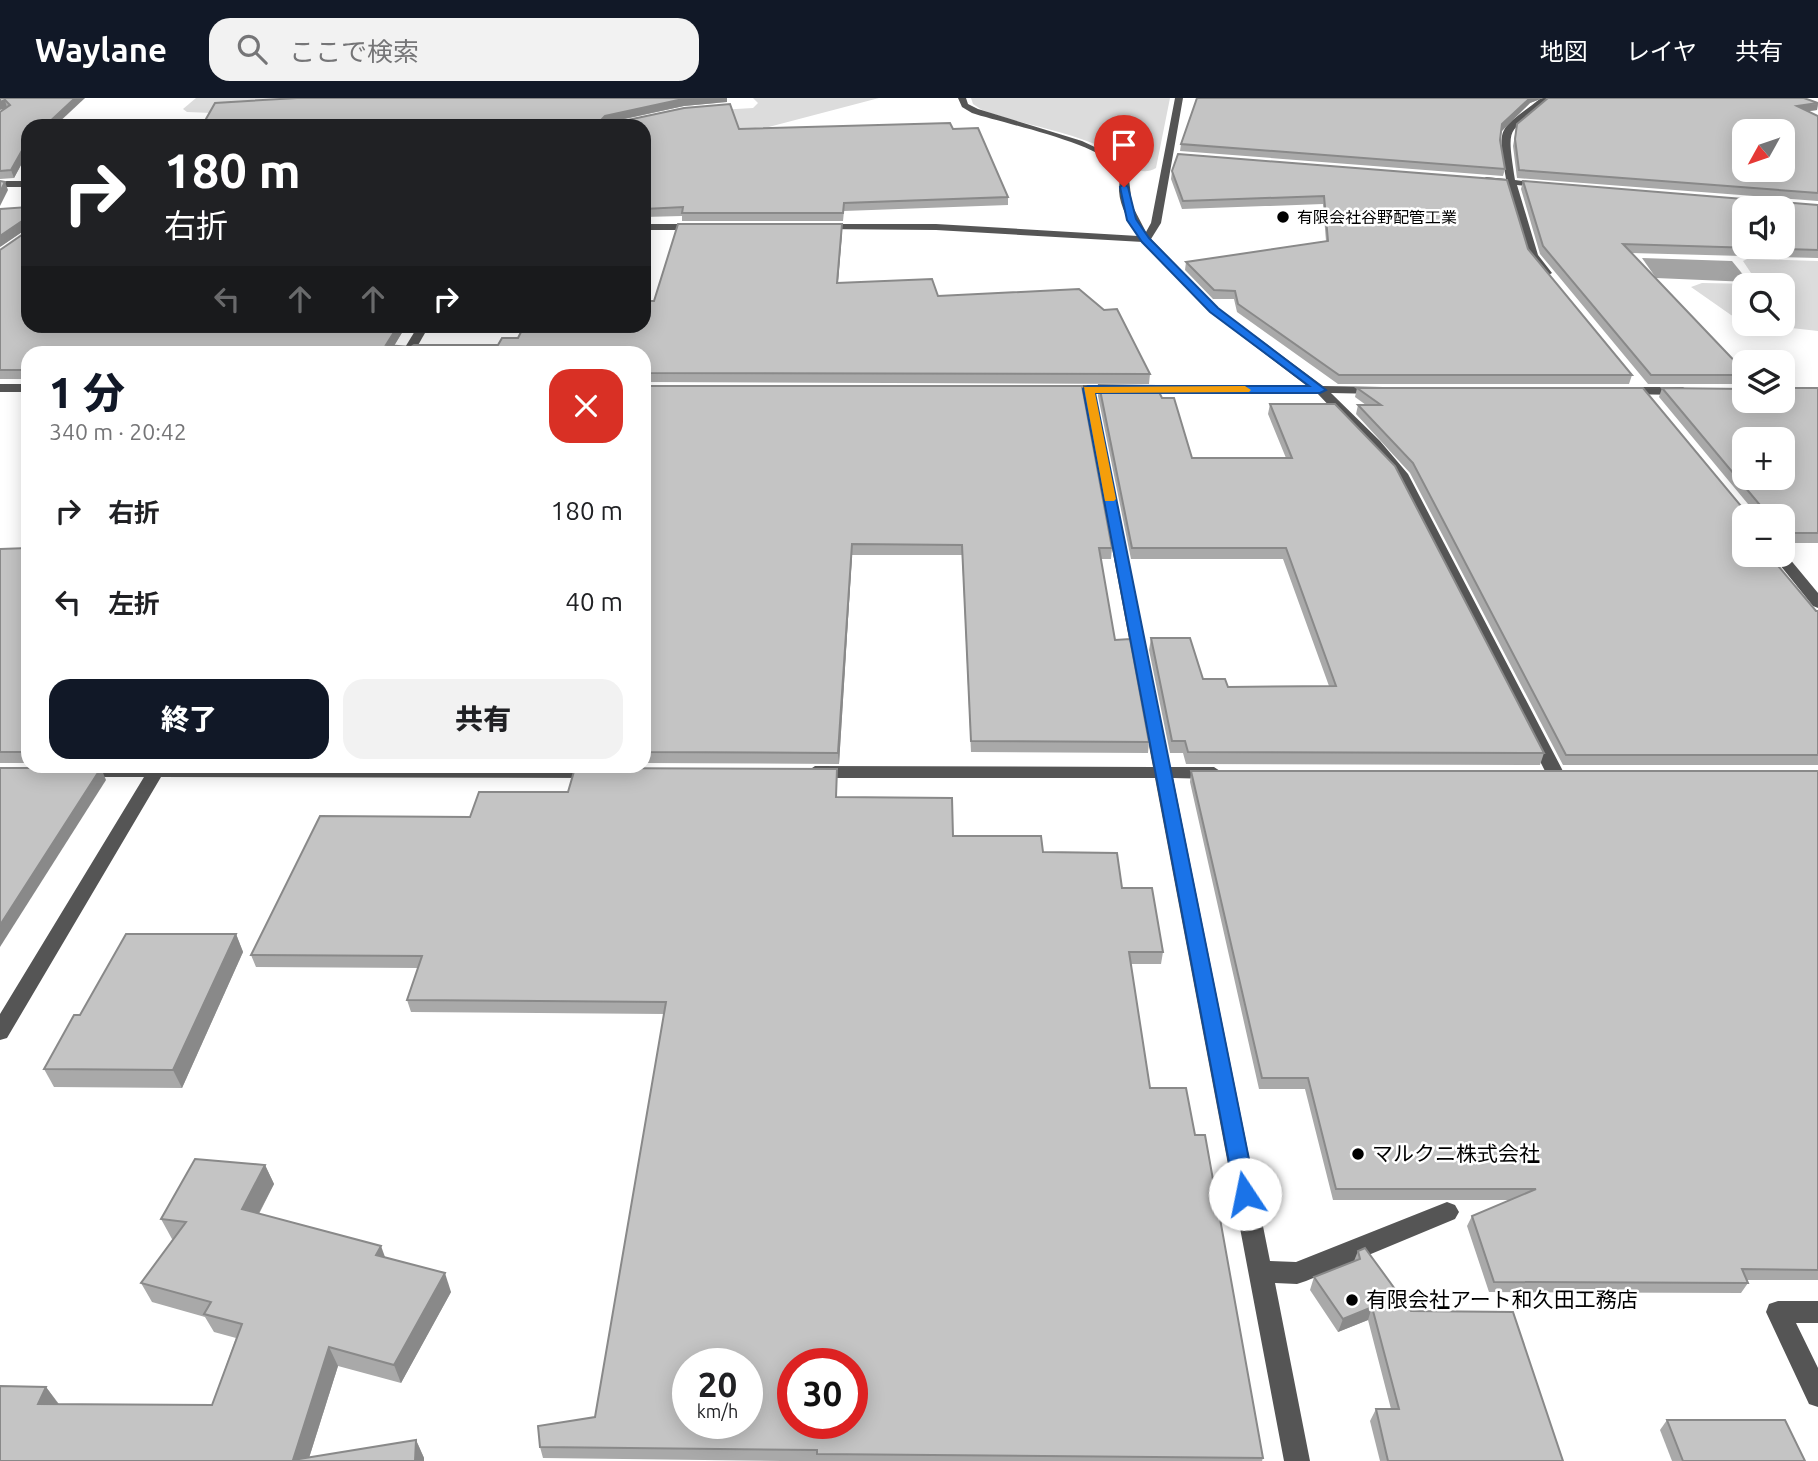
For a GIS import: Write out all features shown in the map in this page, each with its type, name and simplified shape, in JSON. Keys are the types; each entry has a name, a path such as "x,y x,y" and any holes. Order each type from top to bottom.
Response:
{"street":[{"path":"962,98 965,105 975,111 1080,142 1114,160 1123,170 1126,205 1131,220 1146,240 1214,310 1320,390 1375,443 1401,474 1562,773 1528,773"},
{"path":"1146,240 1156,223 1176,156 1179,98"},
{"path":"1546,98 1505,133 1511,182 1533,256 1559,287"},
{"path":"1470,179 1552,186"},
{"path":"0,184 21,184"},
{"path":"651,227 714,227"},
{"path":"811,227 936,227 1146,240"},
{"path":"1617,391 1639,386 1694,391"},
{"path":"1639,386 1652,401"},
{"path":"0,387 21,388"},
{"path":"1047,389 1388,390"},
{"path":"1088,389 1297,1461"},
{"path":"1789,567 1818,603"},
{"path":"800,772 1231,773"},
{"path":"0,1032 156,773"},
{"path":"1261,1272 1297,1273 1447,1213"},
{"path":"1818,1312 1778,1312 1818,1395"}],"shaded area":[{"path":"196,98 304,98 212,113 187,112 183,109"},
{"path":"753,98 879,98 753,131 651,127 651,122 719,110 753,108 758,103"},
{"path":"971,98 1170,98 1156,168 1142,171 1089,142 982,110 973,104"},
{"path":"1642,258 1732,261 1742,273 1732,273 1732,281 1656,278"},
{"path":"1743,261 1818,261 1818,331 1795,328 1795,273 1751,273"},
{"path":"1702,283 1732,284 1732,315 1691,287"}],"building":[{"path":"0,98 75,98 52,119 21,119 21,152 11,170 0,171 0,112 10,105 5,100 0,102"},
{"path":"297,98 695,98 605,116 602,119 206,119 215,103"},
{"path":"1197,98 1530,98 1502,124 1500,140 1505,169 1181,144"},
{"path":"1548,98 1804,98 1818,103 1797,106 1818,116 1818,193 1519,170 1515,139 1517,124"},
{"path":"730,104 739,129 950,123 953,129 978,128 1008,197 844,203 843,213 682,213 683,207 651,209 651,119 632,119 684,108"},
{"path":"1178,154 1507,180 1528,249 1632,375 1339,375 1238,304 1235,291 1214,290 1186,262 1328,241 1324,196 1183,201 1172,171"},
{"path":"1523,181 1732,198 1732,247 1623,244 1732,358 1732,375 1651,375 1543,246"},
{"path":"1795,203 1818,205 1818,250 1795,249"},
{"path":"21,208 21,222 0,236 0,209"},
{"path":"678,224 842,224 837,283 932,279 938,296 1079,289 1104,310 1117,309 1150,374 651,373 651,346 412,346 498,345 502,338 518,338 520,333 651,333 651,301 654,301"},
{"path":"21,235 21,333 394,333 386,345 398,346 21,346 21,370 0,370 0,250"},
{"path":"1099,385 1156,386 1162,398 1174,398 1192,458 1292,458 1270,404 1335,404 1395,466 1544,753 1188,752 1185,741 1172,741 1151,638 1190,638 1203,679 1225,679 1228,687 1336,686 1286,548 1132,548"},
{"path":"651,386 1082,386 1112,548 1099,548 1115,640 1130,639 1149,742 971,741 962,545 852,544 838,753 651,752"},
{"path":"1357,388 1643,388 1739,504 1732,504 1732,567 1779,567 1818,611 1818,755 1566,755 1413,463 1358,405 1381,405"},
{"path":"1662,388 1732,389 1732,413 1795,413 1795,388 1818,388 1818,533 1795,533 1795,504 1759,504 1747,490 1795,490 1795,427 1732,427 1732,472"},
{"path":"21,548 21,752 0,752 0,549"},
{"path":"0,768 21,768 21,773 98,773 0,925"},
{"path":"651,768 837,769 836,797 952,798 953,836 1041,836 1043,852 1117,853 1122,888 1152,888 1163,952 1129,952 1150,1088 1186,1088 1195,1135 1205,1135 1263,1458 817,1454 817,1450 540,1447 538,1426 595,1417 666,1002 407,1000 422,956 251,955 320,816 470,817 479,792 568,792 574,773 651,773"},
{"path":"1191,771 1818,771 1818,1270 1742,1269 1748,1283 1494,1282 1472,1216 1536,1189 1336,1189 1308,1078 1262,1078"},
{"path":"126,934 236,934 173,1070 44,1069 74,1015 80,1015"},
{"path":"195,1159 265,1165 242,1209 381,1246 376,1255 445,1273 394,1365 329,1347 293,1460 416,1440 415,1461 0,1461 0,1386 46,1387 38,1404 212,1405 242,1324 204,1314 211,1302 141,1283 186,1222 161,1219"},
{"path":"1365,1248 1411,1311 1513,1312 1563,1461 1388,1461 1376,1409 1399,1409 1372,1307 1343,1319 1314,1277 1360,1259 1358,1251"},
{"path":"1667,1420 1785,1420 1805,1461 1683,1461"}],"slow traffic":[{"path":"1110,499 1088,389 1245,390"}],"place":[{"name":"有限会社谷野配管工業","path":"1283,217"},
{"name":"マルクニ株式会社","path":"1358,1154"},
{"name":"有限会社アート和久田工務店","path":"1352,1300"}],"route":[{"path":"1124,187 1131,220 1146,240 1214,310 1320,390 1088,389 1245,1194"}]}
